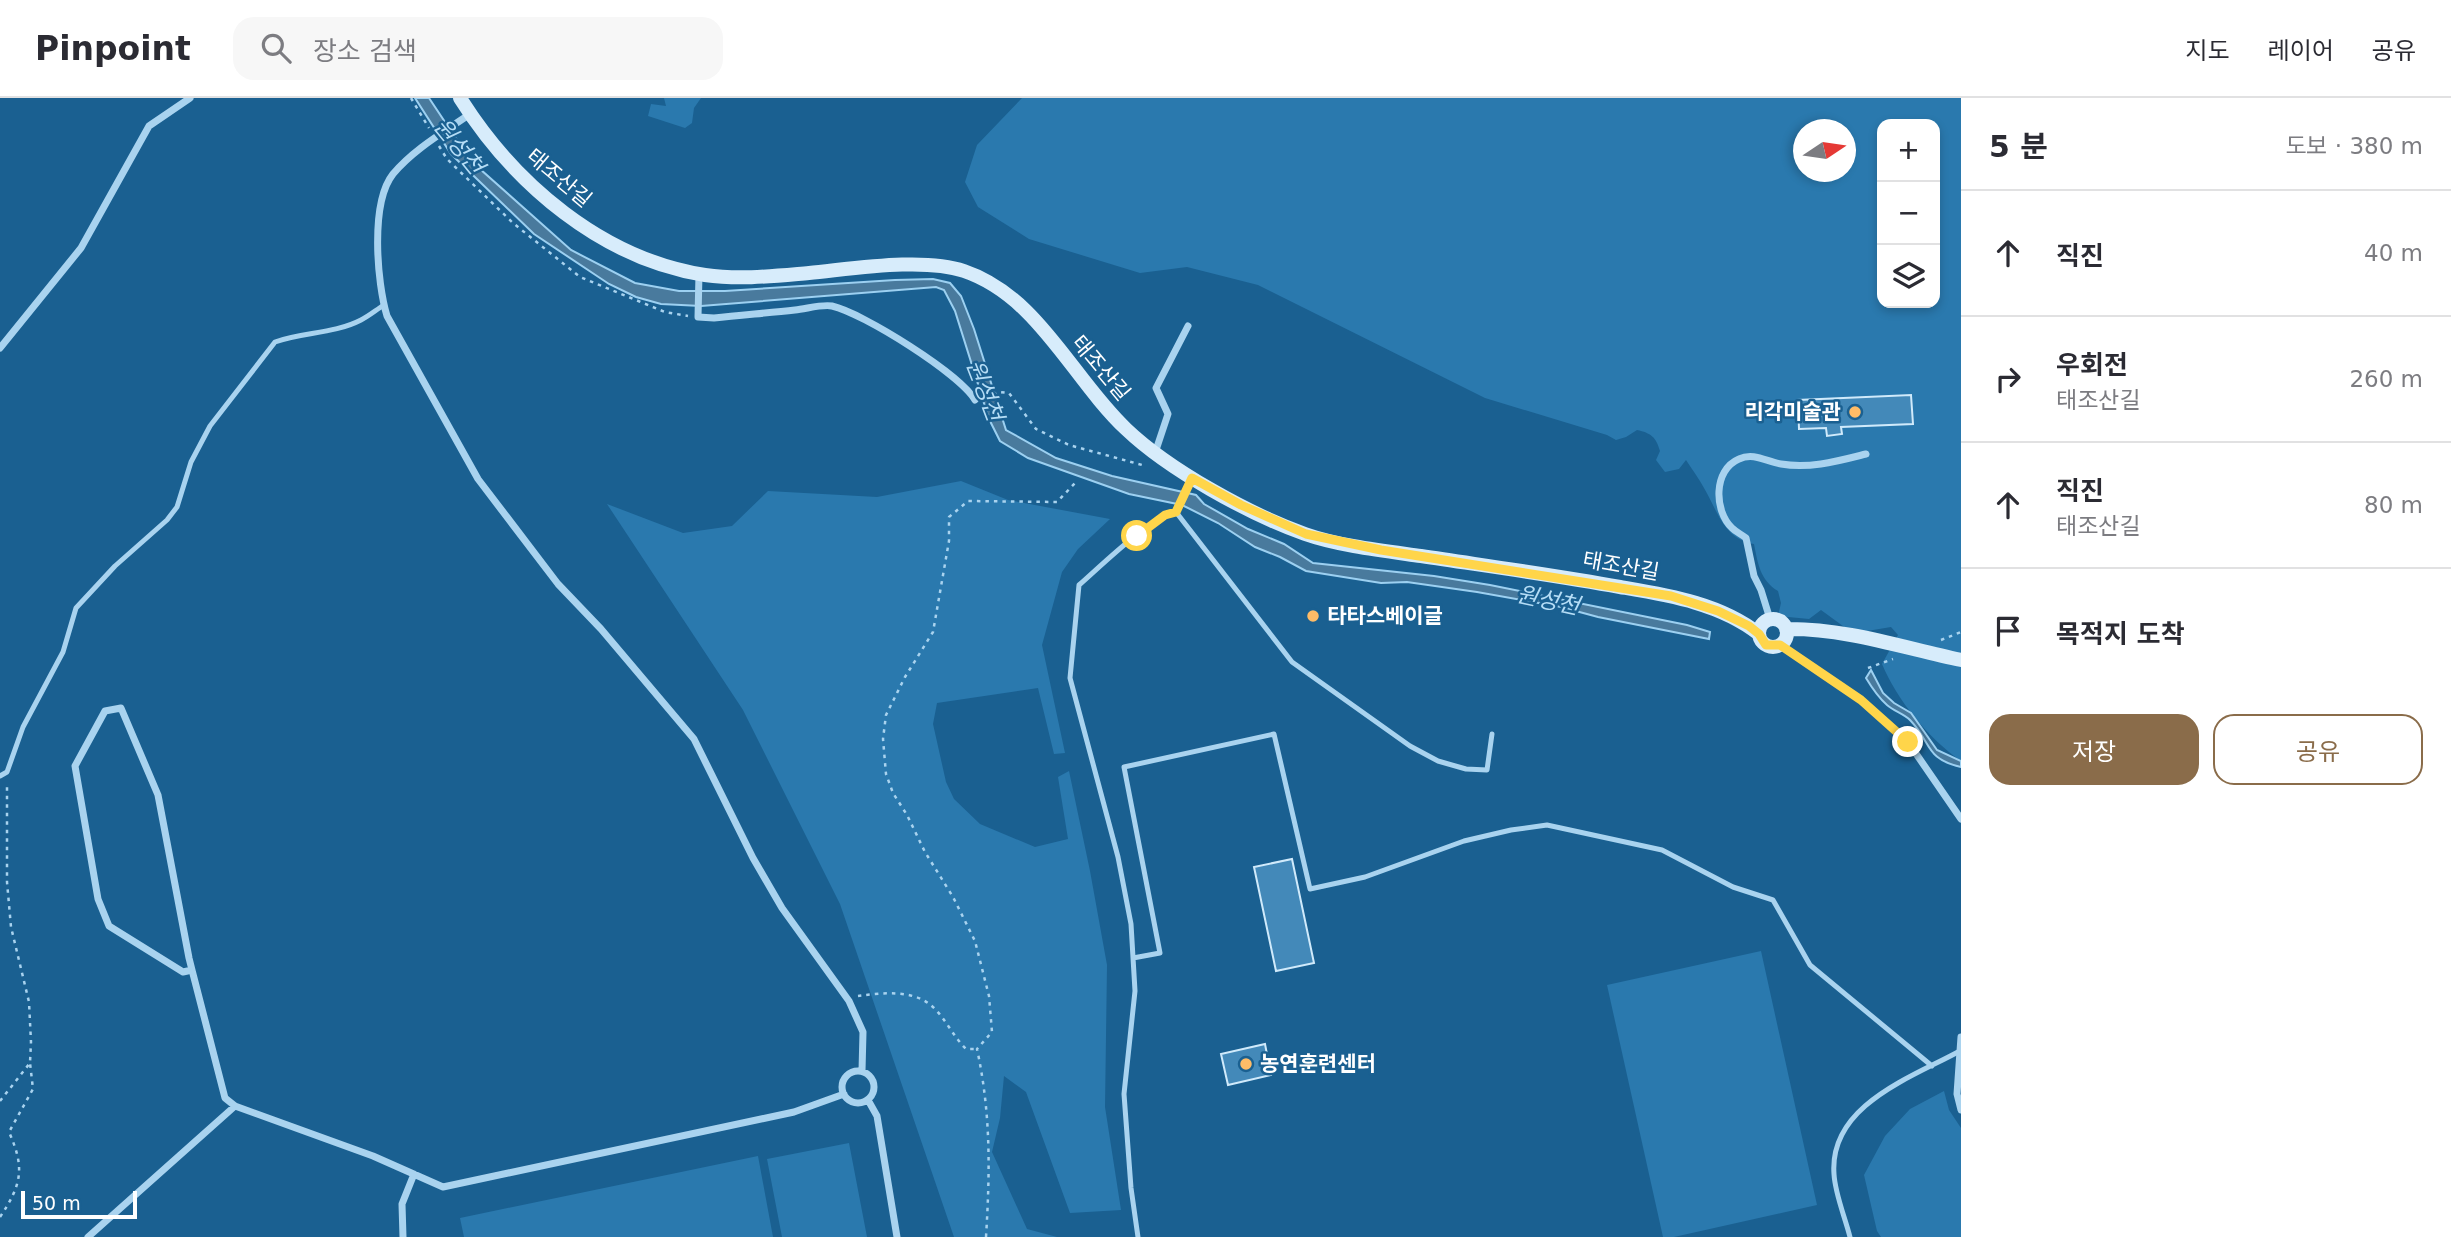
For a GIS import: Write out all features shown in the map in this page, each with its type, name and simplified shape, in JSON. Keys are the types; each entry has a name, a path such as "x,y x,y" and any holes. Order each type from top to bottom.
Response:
{"street":[{"path":"0,348 81,248 149,126 190,98"},
{"name":"태조산길","path":"460,98 506,161 571,218 619,246 699,280 923,264 960,269 994,283 1033,318 1153,460 1189,482 1306,534 1381,550 1671,596 1718,611 1759,634"},
{"path":"470,114 436,137 391,176 383,200 378,242 379,274 387,316 478,479 558,584 601,629 694,739 753,858 782,908 846,997 863,1032 862,1071"},
{"path":"699,280 698,314 714,318 831,306 911,346 946,371 978,399"},
{"path":"1153,460 1168,414 1156,388 1188,326"},
{"path":"1770,619 1762,590 1754,576 1746,538 1732,528 1718,501 1723,474 1729,465 1740,458 1757,456 1775,463 1809,466 1866,454"},
{"path":"1780,645 1786,638 1786,629 1782,622 1770,619 1760,626 1759,634 1766,645 1780,645 1861,700 1908,742 1961,819"},
{"path":"1786,629 1836,633 1961,660"},
{"path":"192,970 183,972 109,926 98,898 75,766 105,711 121,708 158,795 192,970 225,1098 235,1106 373,1156 443,1187 794,1112 844,1094"},
{"path":"1961,1037 1957,1094 1961,1110"},
{"path":"862,1071 874,1082 874,1091 868,1100 853,1102 844,1094 842,1085 846,1075 862,1071"},
{"path":"868,1100 877,1116 897,1237"},
{"path":"88,1237 235,1106"},
{"path":"403,1237 402,1204 414,1174"}],"lane":[{"path":"0,776 7,772 23,727 63,652 76,608 115,566 167,520 177,507 191,462 210,426 275,342 359,321 384,305"},
{"path":"1138,1237 1131,1188 1125,1094 1135,991 1131,924 1118,857 1070,678 1079,585 1137,536 1177,509 1189,482"},
{"path":"1177,509 1292,662 1348,703 1410,746 1438,761 1466,769 1487,770 1492,734"},
{"path":"1133,958 1160,953 1124,767 1274,734 1310,889 1365,877 1464,841 1547,825 1662,850 1733,887 1773,900 1810,965 1932,1066"},
{"path":"1850,1237 1834,1173 1837,1151 1845,1130 1857,1112 1875,1097 1958,1052"}],"path":[{"path":"411,98 447,159 513,223 580,277 664,312 698,314"},
{"path":"978,399 999,392 1009,393 1036,429 1069,445 1153,460"},
{"path":"846,997 899,993 917,998 933,1007 953,1036 966,1049 977,1049 992,1032 989,996 975,941 893,793 886,774 883,739 886,715 905,677 933,632 948,541 948,517 968,501 1057,502 1075,483"},
{"path":"0,1217 21,1175 19,1154 9,1132 33,1090 29,1002 10,927 6,882 7,772"},
{"path":"977,1049 985,1085 989,1130 986,1237"},
{"path":"0,1101 30,1063"}],"shaded area":[{"path":"664,98 701,98 694,108 692,123 685,128 648,116 651,104 666,106"},
{"path":"1022,98 1961,98 1961,761 1925,730 1888,678 1882,664 1898,635 1891,627 1867,631 1858,637 1821,610 1809,619 1778,616 1781,603 1778,591 1764,577 1754,544 1736,537 1723,523 1686,460 1679,469 1665,472 1656,460 1660,451 1658,446 1649,434 1637,430 1616,440 1485,398 1258,285 1187,267 1140,273 1029,239 978,207 965,182 977,145"},
{"path":"961,481 1008,500 1110,519 1078,549 1062,572 1042,645 1065,753 1054,754 1038,688 937,703 933,724 946,782 954,799 980,824 1035,847 1068,839 1058,777 1069,771 1107,965 1105,1107 1121,1210 1070,1213 1026,1092 1004,1076 1000,1118 992,1152 1027,1229 1057,1237 954,1237 840,904 743,710 607,504 683,533 732,526 768,491 877,497"},
{"path":"1761,951 1817,1205 1674,1237 1663,1237 1607,985"},
{"path":"1944,1091 1949,1110 1961,1128 1961,1237 1881,1237 1877,1231 1864,1175 1885,1136 1910,1109"},
{"path":"849,1143 867,1237 782,1237 767,1159"},
{"path":"758,1156 773,1237 464,1237 460,1218"}],"water":[{"name":"원성천","path":"415,98 429,98 471,161 571,250 635,283 679,291 725,291 895,280 933,279 950,283 961,296 974,329 1006,430 1056,458 1112,476 1196,495 1204,504 1248,529 1284,544 1313,563 1490,585 1687,625 1710,632 1709,639 1477,592 1407,582 1381,583 1306,571 1255,547 1218,523 1182,505 1129,494 1028,458 1000,441 989,419 955,311 944,290 936,287 701,306 661,304 636,297 609,284 534,234 451,154"},
{"path":"1871,670 1883,693 1911,713 1937,750 1961,761 1961,767 1949,764 1935,755 1910,720 1881,699 1866,678"}],"building":[{"name":"리각미술관","path":"1911,395 1913,424 1841,427 1842,434 1827,436 1826,428 1799,429 1798,400"},
{"path":"1292,859 1314,963 1276,971 1254,867"},
{"name":"농연훈련센터","path":"1265,1044 1271,1075 1228,1085 1221,1054"}],"place":[{"name":"리각미술관","path":"1855,412"},
{"name":"타타스베이글","path":"1313,616"},
{"name":"농연훈련센터","path":"1246,1064"}],"route":[{"path":"1137,536 1165,515 1176,512 1192,478 1241,505 1306,534 1381,550 1671,596 1718,611 1749,626 1759,634 1766,645 1780,645 1861,700 1908,742"}]}
